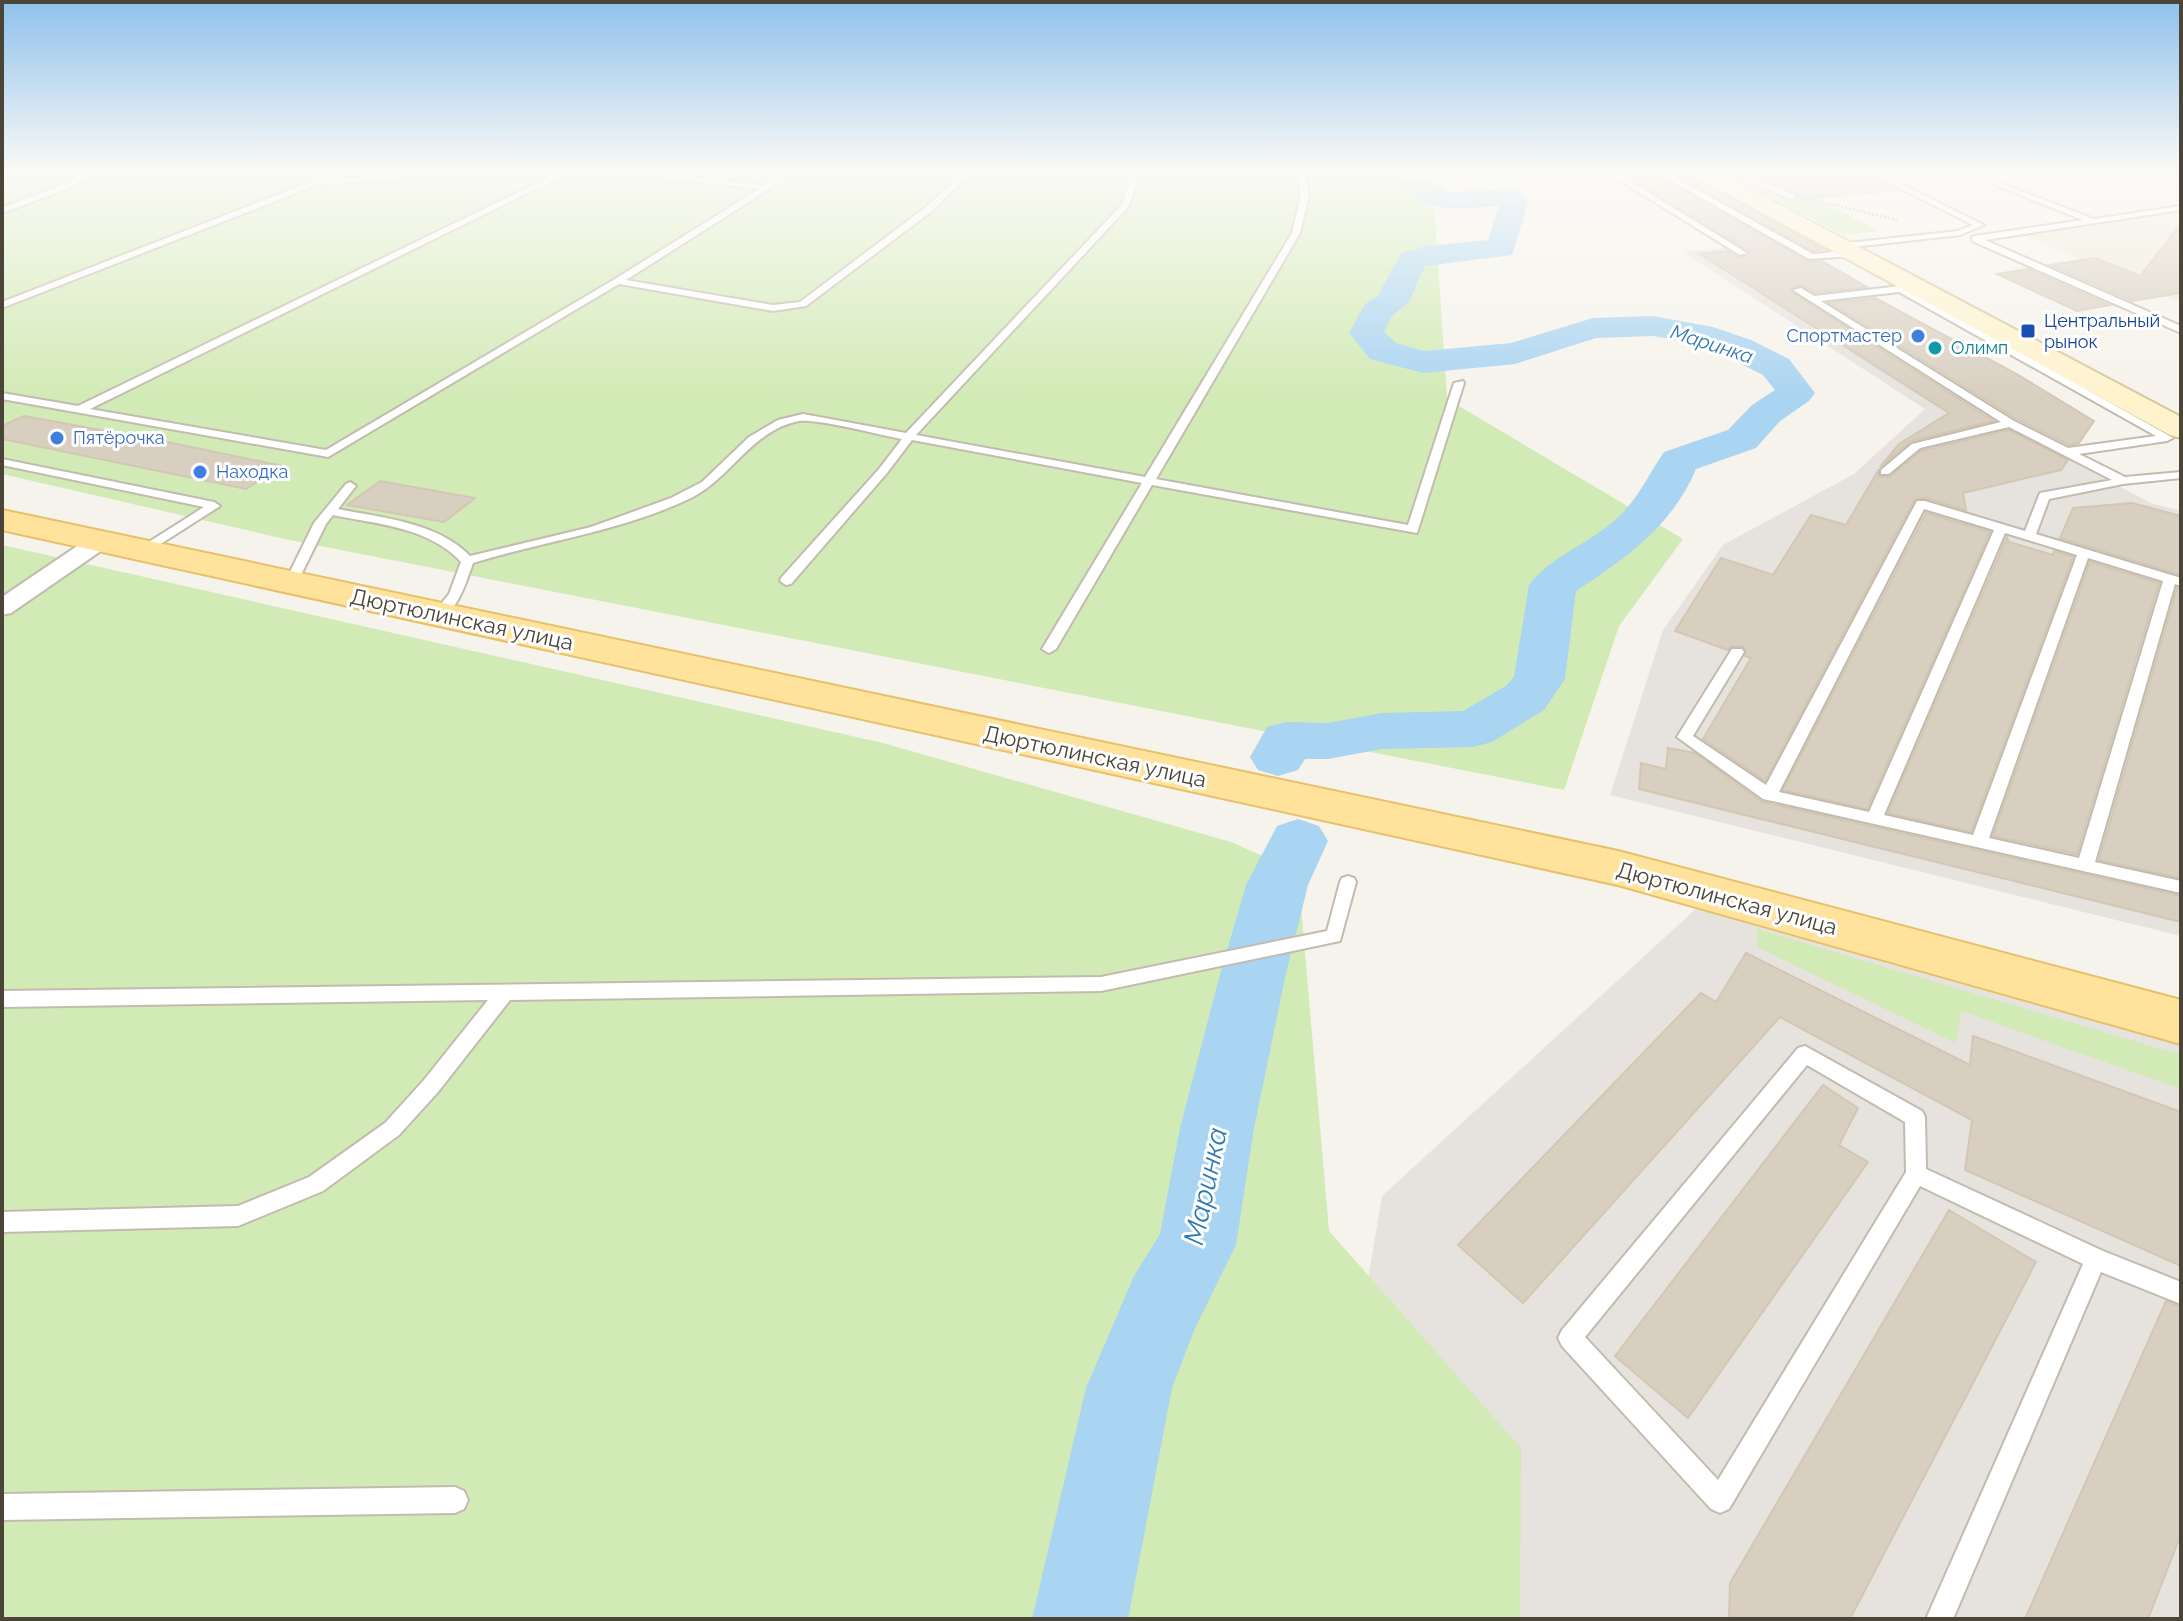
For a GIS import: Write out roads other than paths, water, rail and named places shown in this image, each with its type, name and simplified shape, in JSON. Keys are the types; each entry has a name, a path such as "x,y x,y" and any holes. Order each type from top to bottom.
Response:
{"main road":[{"path":"1841,248 1908,288 2181,429"},
{"name":"Дюртюлинская улица","path":"2,520 1618,868 2181,1022"}],"street":[{"path":"2,608 100,541"}],"lane":[{"path":"2,305 149,248"},
{"path":"79,410 411,248"},
{"path":"2,396 328,454 671,248"},
{"path":"618,281 773,308 803,304 878,248"},
{"path":"786,581 883,471 910,435 1086,248"},
{"path":"1049,649 1287,248"},
{"path":"1735,248 1743,253"},
{"path":"1845,250 1861,248"},
{"path":"1995,248 2181,330"},
{"path":"1811,299 1908,288 2167,438 2067,452"},
{"path":"1798,290 2010,423 2123,481"},
{"path":"468,561 593,530 682,497 715,478 752,438 787,420 803,417 1413,530 1459,383"},
{"path":"1885,472 1916,446 2010,423"},
{"path":"2,462 214,506 145,550"},
{"path":"2029,536 2044,496 2123,481 2181,475"},
{"path":"291,582 320,523 350,486"},
{"path":"1769,795 1921,504 2176,580 2085,866"},
{"path":"330,511 446,540 460,549 468,561"},
{"path":"1874,819 2001,528"},
{"path":"1979,842 2084,553"},
{"path":"440,614 455,595 468,561"},
{"path":"1737,652 1685,737 1769,795 2181,887"},
{"path":"2,999 1101,984 1334,936 1348,882"},
{"path":"2,1222 238,1216 316,1184 392,1129 431,1086 505,992"},
{"path":"1805,1054 1915,1117 1916,1174 1720,1500 1570,1338 1805,1054"},
{"path":"1916,1174 2096,1259 2181,1293"},
{"path":"1939,1619 2096,1259"},
{"path":"2,1507 455,1500"}],"waterway":[{"name":"Маринка","path":"1278,757 1286,740 1328,741 1382,731 1473,729 1525,698 1539,679 1553,585 1609,547 1643,518 1670,482 1679,461 1742,439 1766,413 1796,393 1776,367 1738,348 1701,334 1653,326 1593,328 1515,353 1423,362 1383,351 1366,333 1377,311 1392,302 1412,260 1427,255 1501,248"},
{"name":"Маринка","path":"1080,1619 1129,1388 1163,1305 1197,1245 1217,1128 1252,978 1277,885 1298,841"}],"place":[{"name":"Центральный рынок","path":"2028,331"},
{"name":"Спортмастер","path":"1918,336"},
{"name":"Олимп","path":"1935,348"},
{"name":"Пятёрочка","path":"57,438"},
{"name":"Находка","path":"200,472"}]}
